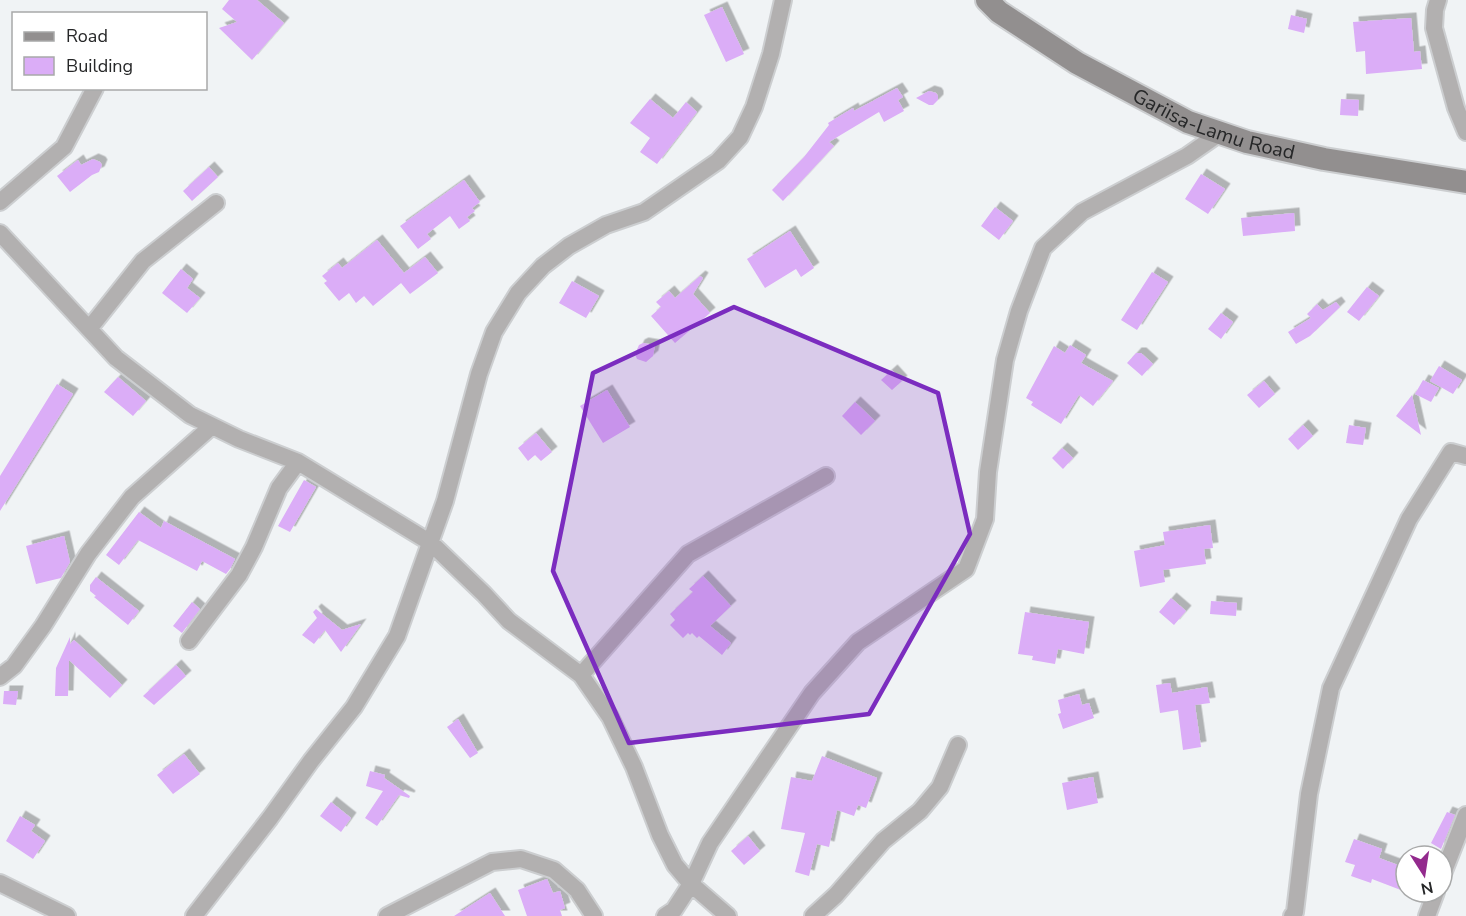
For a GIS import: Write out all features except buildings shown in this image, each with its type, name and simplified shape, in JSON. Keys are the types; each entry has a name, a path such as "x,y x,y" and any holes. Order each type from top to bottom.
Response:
{"street":[{"path":"194,916 354,707 397,636 448,490 479,374 494,332 518,293 543,266 569,246 606,225 644,212 718,161 733,145 754,107 771,54 783,0"},
{"name":"Gariisa-Lamu Road","path":"987,0 999,12 1077,63 1188,122 1247,142 1324,159 1466,182"},
{"path":"1438,0 1434,28 1456,108 1466,132"},
{"path":"0,202 64,147 93,90"},
{"path":"666,916 674,910 692,884 710,843 812,693 858,642 966,569 986,519 988,472 1005,360 1019,311 1043,248 1082,212 1187,156 1220,134"},
{"path":"88,329 143,261 216,204"},
{"path":"0,233 116,358 190,415 298,462 431,543 509,621 581,675 610,717 634,767 660,836 675,865 692,884 728,916"},
{"path":"0,677 14,666 43,626 88,554 132,497 212,426"},
{"path":"1292,916 1295,912 1310,794 1331,688 1409,519 1451,452 1466,456"},
{"path":"189,641 239,575 254,547 279,488 298,462"},
{"path":"581,675 688,554 826,476"},
{"path":"813,916 836,895 883,841 920,811 940,787 958,745"},
{"path":"1454,846 1466,815"},
{"path":"387,916 492,862 521,859 554,870 577,890 594,916"},
{"path":"0,883 68,916"}],"highlighted area":[{"path":"734,307 938,393 970,534 869,714 629,743 553,571 593,373"}]}
